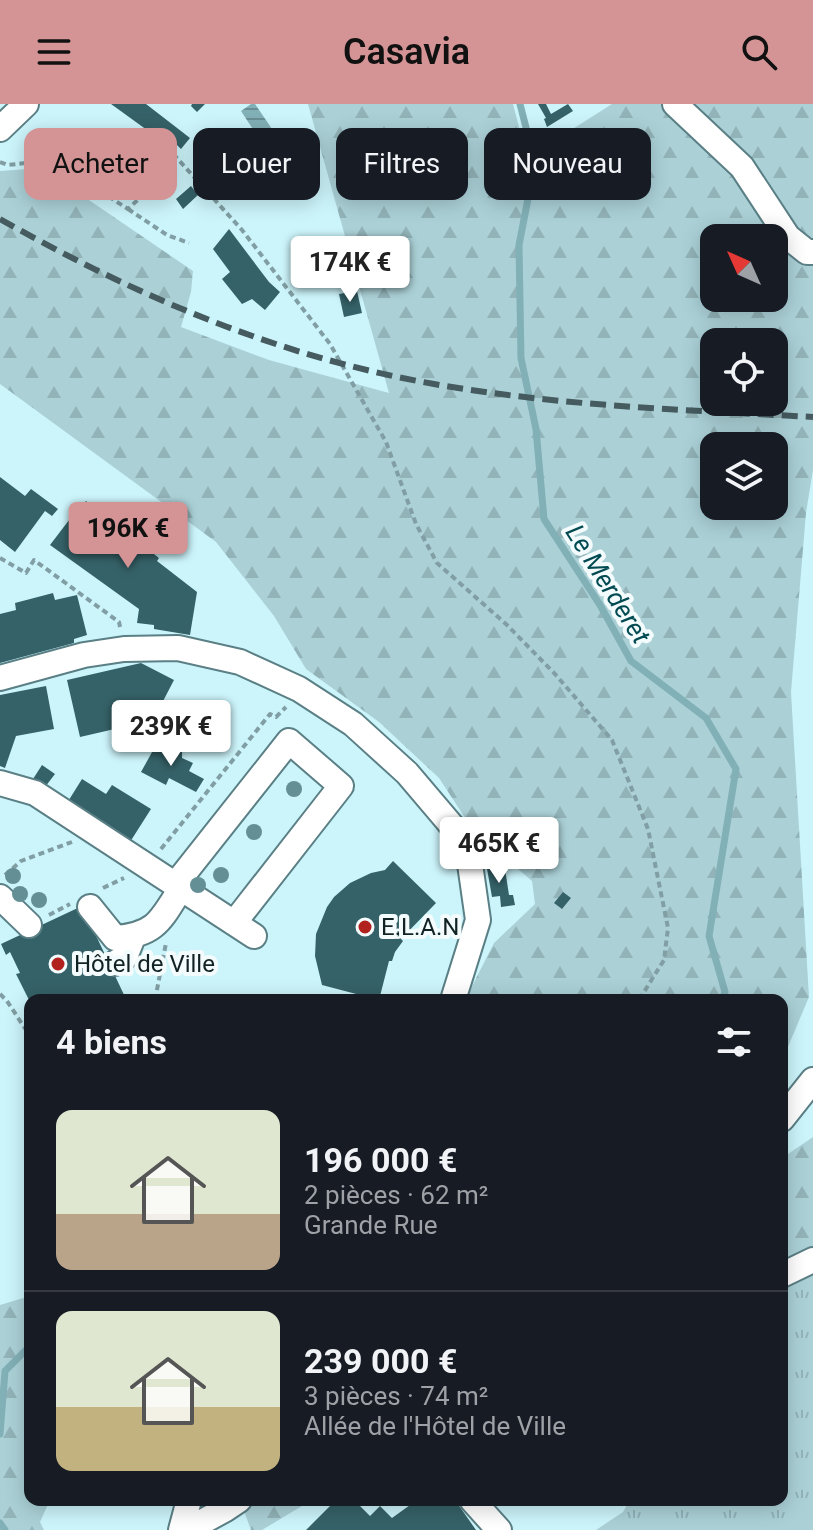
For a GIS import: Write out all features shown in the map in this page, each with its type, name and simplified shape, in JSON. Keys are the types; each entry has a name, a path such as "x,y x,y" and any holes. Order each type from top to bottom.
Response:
{"street":[{"path":"0,129 26,104"},
{"path":"675,104 742,167 788,237 807,252 813,252"},
{"path":"0,678 84,655 124,649 178,648 240,662 313,697 353,724 407,773 452,826 470,864 478,920 455,994"},
{"path":"0,783 35,793 178,886 244,929 341,786 289,741 178,886 159,922 133,937 115,938 90,907"},
{"path":"0,897 29,925"},
{"path":"115,963 125,957 133,937"},
{"path":"788,1111 813,1080"},
{"path":"788,1272 813,1260"},
{"path":"184,1530 188,1506"},
{"path":"184,1530 230,1506"},
{"path":"477,1506 499,1530"}],"path":[{"path":"128,209 176,157 186,167 242,230 330,344 386,442 416,524 437,563 507,625 555,674 612,740 648,829 668,928 664,960 643,994"},
{"path":"0,162 8,165 52,160 167,235 189,243"},
{"path":"0,558 26,573 34,560 119,622 124,649"},
{"path":"158,854 270,714 276,717"},
{"path":"0,879 21,861 74,841"},
{"path":"156,994 167,941 159,922"},
{"path":"0,994 24,1027"}],"green space":[{"path":"308,104 513,104 519,128 484,128 484,200 651,200 651,128 574,128 612,104 813,104 813,470 806,513 791,692 809,997 788,1047 788,994 468,994 494,943 535,904 532,881 473,830 439,778 379,722 306,669 274,616 216,542 0,384 0,171 24,169 24,200 89,200 193,271 191,292 181,327 269,360 389,393 320,147 320,128 315,128"},
{"path":"813,1137 813,1247 788,1258 788,1154"},
{"path":"813,1273 813,1530 596,1530 623,1512 626,1506 788,1506 788,1286"},
{"path":"24,1298 24,1506 47,1506 40,1522 44,1530 0,1530 0,1305"},
{"path":"242,1506 302,1506 262,1530 251,1530"}],"shaded area":[{"path":"255,104 271,128 252,128 241,111"}],"building":[{"path":"111,104 146,104 190,138 181,149 177,145 177,128 144,128"},
{"path":"192,104 205,104 197,112"},
{"path":"538,104 546,104 551,114 568,104 573,111 547,127"},
{"path":"191,186 193,189 193,200 183,209 177,198"},
{"path":"229,229 280,292 265,310 252,299 242,304 222,279 230,272 213,249"},
{"path":"357,291 362,313 344,317 339,294"},
{"path":"0,477 25,496 31,489 58,509 52,516 45,511 15,552 0,540"},
{"path":"86,501 197,592 190,635 137,623 139,609 50,545"},
{"path":"53,593 55,600 77,595 87,635 74,639 74,643 0,663 0,614 16,610 15,603"},
{"path":"141,663 174,680 147,732 132,725 80,737 67,680"},
{"path":"46,686 54,729 16,736 5,768 0,766 0,695"},
{"path":"170,743 182,750 182,758 193,763 189,771 204,779 196,792 169,778 166,785 141,772 156,745 164,749"},
{"path":"42,765 55,774 45,787 33,779"},
{"path":"82,779 106,794 112,785 151,809 130,842 67,803"},
{"name":"E.L.A.N","path":"393,861 436,903 401,939 403,941 392,961 389,961 381,994 356,994 322,985 315,956 316,934 327,907 350,883 385,870"},
{"path":"486,863 505,869 509,895 513,895 515,905 501,907 500,896 492,897"},
{"path":"563,892 571,898 562,909 554,903"},
{"path":"82,906 124,994 26,994 10,952 6,955 1,944"},
{"path":"330,1506 360,1506 370,1516 380,1506 392,1518 409,1506 459,1506 476,1530 306,1530"}],"waterway":[{"name":"Le Merderet","path":"520,104 535,163 519,245 521,358 536,429 544,519 600,605 631,661 706,718 736,769 709,936 724,994"},
{"name":"Le Merderet","path":"0,1434 5,1371 24,1352"},
{"name":"Le Merderet","path":"0,1523 5,1530"}],"railway":[{"path":"0,219 103,273 210,320 320,358 376,372 434,384 528,397 813,417"}],"place":[{"name":"E.L.A.N","path":"365,927"},
{"name":"Hôtel de Ville","path":"58,964"}]}
